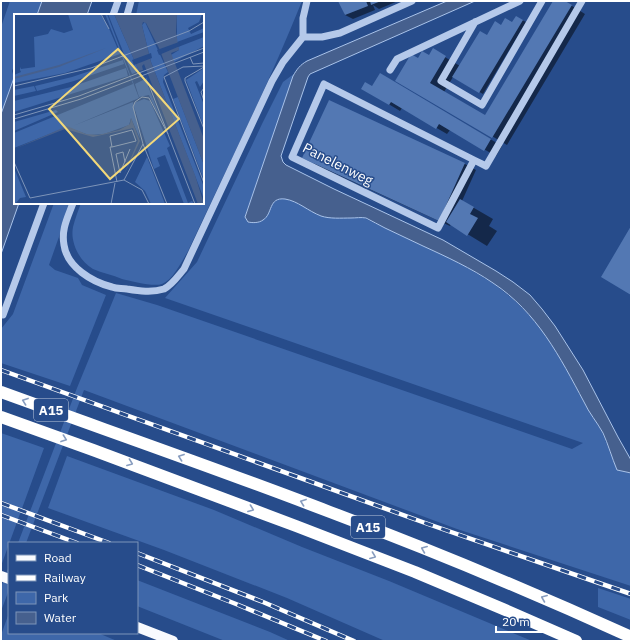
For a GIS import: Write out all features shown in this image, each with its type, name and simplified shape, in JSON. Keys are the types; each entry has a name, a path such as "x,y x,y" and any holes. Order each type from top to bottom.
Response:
{"highway":[{"name":"A15","path":"1,392 419,546 549,600 631,637"},
{"name":"A15","path":"1,416 296,526 503,609 576,641"}],"main road":[{"path":"138,627 173,641"}],"street":[{"path":"113,14 118,1"},
{"path":"127,14 131,1"},
{"path":"73,204 63,229 64,245 69,260 80,272 113,288 126,288 137,291 153,291 165,288 174,282 184,269 272,81 283,62 303,37 303,18 307,1"},
{"path":"303,37 322,37 340,33 412,1"},
{"path":"390,70 397,58 520,1"},
{"path":"475,22 441,81 482,104 542,1"},
{"name":"Panelenweg","path":"474,160 438,228 292,157 324,84 486,166 582,1"},
{"path":"4,315 44,204"}],"green space":[{"path":"10,1 42,1 37,14 14,14 14,66 12,71 14,78 1,114 1,27"},
{"path":"139,1 302,1 261,96 188,251 170,279 158,285 126,280 100,272 88,266 74,245 72,233 81,204 204,204 204,14 136,14"},
{"path":"295,74 245,216 248,222 255,223 267,215 273,203 281,199 295,202 321,216 364,218 458,262 494,284 513,299 541,328 563,363 602,432 617,470 631,473 631,586 457,529 84,390 26,542 18,542 77,388 116,293 157,305 572,449 583,443 165,298 197,262 283,82"},
{"path":"54,204 71,204 49,265 55,270 78,278 82,285 106,295 70,386 1,363 1,329 13,314"},
{"path":"1,433 44,448 10,542 8,542 8,547 1,566"},
{"path":"67,456 214,510 532,641 385,641 287,598 164,550 48,508"},
{"path":"8,569 8,593 1,611 1,587"},
{"path":"138,580 290,641 225,641 138,606"},
{"path":"598,588 631,599 631,620 598,607"},
{"path":"8,616 8,634 100,634 117,641 1,641 1,635"}],"water":[{"path":"42,1 92,1 87,14 37,14"},
{"path":"447,1 475,1 310,74 281,156 283,162 286,165 334,189 443,240 496,271 530,295 555,326 583,370 631,460 631,473 617,470 603,433 588,410 566,368 546,336 535,322 509,295 493,283 459,263 366,218 324,217 285,199 280,199 273,203 266,217 261,221 248,222 245,217 293,76 299,67 307,61"},
{"path":"14,78 14,204 19,204 1,254 1,114"}],"building":[{"path":"338,1 366,1 368,6 345,15"},
{"path":"370,1 381,1 371,5"},
{"path":"553,1 565,1 572,5 492,138 395,81 411,54 418,58 422,51 429,55 433,48 446,56 430,83 485,115"},
{"path":"516,16 523,20 479,93 452,77 480,31 487,35 495,21 501,25 505,18 512,22"},
{"path":"380,73 491,139 484,151 439,124 436,129 391,102 389,105 361,89 365,82 372,86"},
{"path":"329,100 465,163 439,221 302,158"},
{"path":"460,199 474,207 470,214 478,218 467,236 446,222"},
{"path":"631,226 631,295 601,277"}],"railway":[{"path":"1,370 428,524 631,594"},
{"path":"1,503 106,542"},
{"path":"1,515 74,542"},
{"path":"138,553 263,602 354,641"},
{"path":"138,565 326,641"}]}
